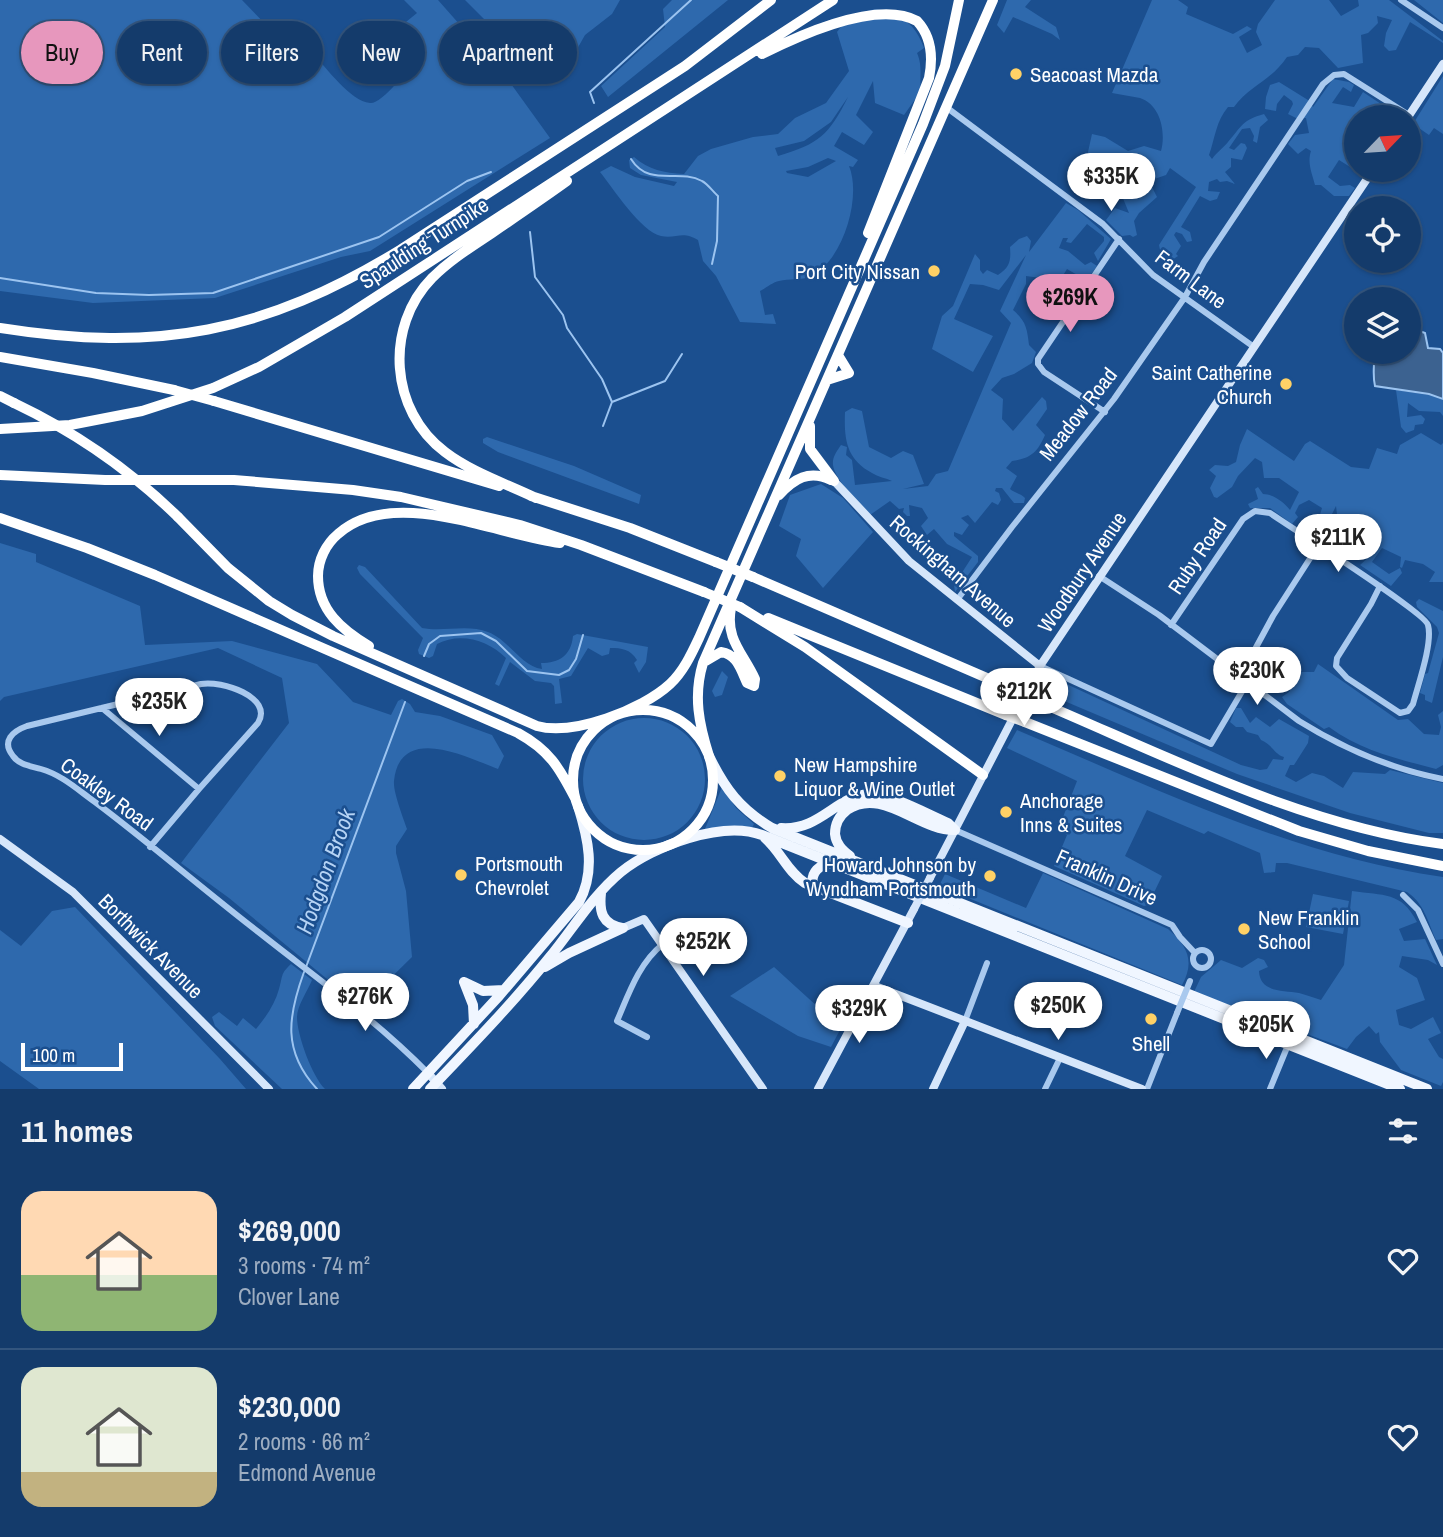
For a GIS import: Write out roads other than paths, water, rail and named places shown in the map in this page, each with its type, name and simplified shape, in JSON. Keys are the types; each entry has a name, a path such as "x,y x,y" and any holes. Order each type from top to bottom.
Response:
{"highway":[{"name":"Spaulding Turnpike","path":"0,328 68,337 143,339 242,322 313,298 400,250 664,80 771,0"},
{"name":"Spaulding Turnpike","path":"0,429 71,425 142,411 214,388 259,367 335,324 833,0"},
{"path":"577,802 573,772 582,746 597,727 667,687 689,658 937,90 951,42 959,0"},
{"path":"0,518 155,575 518,733 548,753 592,829 613,844 639,850 664,847 687,835 704,815 710,799 713,767 702,730 696,695 703,663 993,0"},
{"path":"716,77 848,12 869,6 893,7 908,13 920,24 928,38 931,62 923,96 818,364"},
{"path":"536,498 459,461 439,448 424,432 413,415 402,384 399,354 404,324 412,305 424,288 449,263 592,165 660,113"},
{"path":"827,380 849,373 838,355"},
{"path":"0,357 174,390 629,528 753,577 1034,700 1278,802 1358,827 1407,839 1443,844"},
{"path":"0,396 58,425 103,454 178,517 228,568 269,601 315,628 542,727 565,728 642,710 657,712 673,718 697,735 709,756"},
{"path":"812,414 810,449 834,481"},
{"path":"772,504 785,488 799,478 814,474 834,481"},
{"path":"0,475 105,480 233,480 353,490 472,513 583,546 704,592 1299,831 1368,851 1443,866"},
{"path":"402,667 350,634 334,620 325,605 319,586 319,567 329,542 343,530 379,515 408,513 457,521 542,541 583,546"},
{"path":"703,663 717,653 726,652 737,662 747,683 754,686 755,679 730,633 728,620 734,589"},
{"path":"740,607 804,647 983,775"}],"main road":[{"path":"709,756 736,800 752,816 772,828 1427,1089"},
{"path":"772,828 802,827 855,796 873,794 948,822 955,830"},
{"path":"412,1089 505,990 574,910 584,891 589,873 589,858 577,802"},
{"path":"862,864 843,851 838,845 835,833 841,815 855,806 876,803 943,831 955,830"},
{"path":"436,1087 533,977 601,892 624,869 664,847 729,830 762,835 1400,1089"},
{"path":"762,835 793,873 813,887 908,923"},
{"path":"813,887 815,871 834,863"},
{"path":"601,892 599,907 604,919 615,927 623,928"},
{"path":"533,977 569,953 623,928"},
{"path":"474,1024 473,1005 464,982 483,991 505,990"}],"street":[{"path":"1401,0 1443,28"},
{"path":"1415,105 1443,64"},
{"name":"Meadow Road","path":"957,600 1105,412 1185,297 1204,262 1323,83 1339,73 1351,77 1392,105"},
{"name":"Farm Lane","path":"946,107 1103,223 1147,270 1254,347"},
{"name":"Woodbury Avenue","path":"820,1089 1040,666 1365,182"},
{"path":"1105,412 1044,372 1038,359 1119,239"},
{"name":"Rockingham Avenue","path":"834,481 909,561 1040,666 1211,744 1247,682"},
{"name":"Ruby Road","path":"1171,625 1242,519 1255,511 1270,513 1318,546"},
{"path":"1240,677 1273,617 1318,546 1380,586 1426,619 1429,626 1428,642 1413,704 1408,711 1400,713 1392,710 1340,673 1336,666 1337,658 1380,586"},
{"path":"1099,576 1171,625 1299,721 1341,745 1390,765 1443,779"},
{"name":"Coakley Road","path":"150,847 258,723 262,710 258,702 221,684 208,683 20,729 9,737 10,754 24,765 48,772 68,782 150,847 297,962 380,1028 428,1073"},
{"path":"102,708 198,789"},
{"name":"Franklin Drive","path":"955,830 1172,925 1195,953"},
{"name":"Borthwick Avenue","path":"0,839 73,892 269,1089"},
{"path":"1403,895 1418,910 1443,964"},
{"path":"623,928 644,919 763,1089"},
{"path":"647,1037 617,1021 641,968 663,944"},
{"path":"1204,950 1211,956 1208,966 1198,967 1193,959 1195,953 1204,950"},
{"path":"933,1089 965,1021 987,964"},
{"path":"875,986 1144,1089 1198,967"},
{"path":"1269,1089 1288,1045"},
{"path":"1045,1089 1060,1058"},
{"path":"428,1073 436,1087"}],"waterway":[{"name":"Hodgdon Brook","path":"594,103 590,92 691,0"},
{"name":"Hodgdon Brook","path":"631,159 646,173 684,176 702,181 718,196 717,241 712,264"},
{"path":"0,278 96,293 213,293 379,237 467,181 491,172"},
{"path":"530,232 535,277 563,315 567,328 602,379 612,402"},
{"name":"Hodgdon Brook","path":"603,426 612,402 665,381 682,354"},
{"name":"Hodgdon Brook","path":"424,656 429,644 440,636 481,633 496,641 527,671 559,675 569,670 576,659 583,635"},
{"name":"Hodgdon Brook","path":"306,967 405,702"},
{"name":"Hodgdon Brook","path":"304,972 294,1004 291,1033 298,1061 317,1089"}],"place":[{"name":"Seacoast Mazda","path":"1016,74"},
{"name":"Port City Nissan","path":"934,271"},
{"name":"Saint Catherine Church","path":"1286,384"},
{"name":"New Hampshire Liquor & Wine Outlet","path":"780,776"},
{"name":"Anchorage Inns & Suites","path":"1006,812"},
{"name":"Portsmouth Chevrolet","path":"461,875"},
{"name":"Howard Johnson by Wyndham Portsmouth","path":"990,876"},
{"name":"New Franklin School","path":"1244,929"},
{"name":"Shell","path":"1151,1019"}]}
